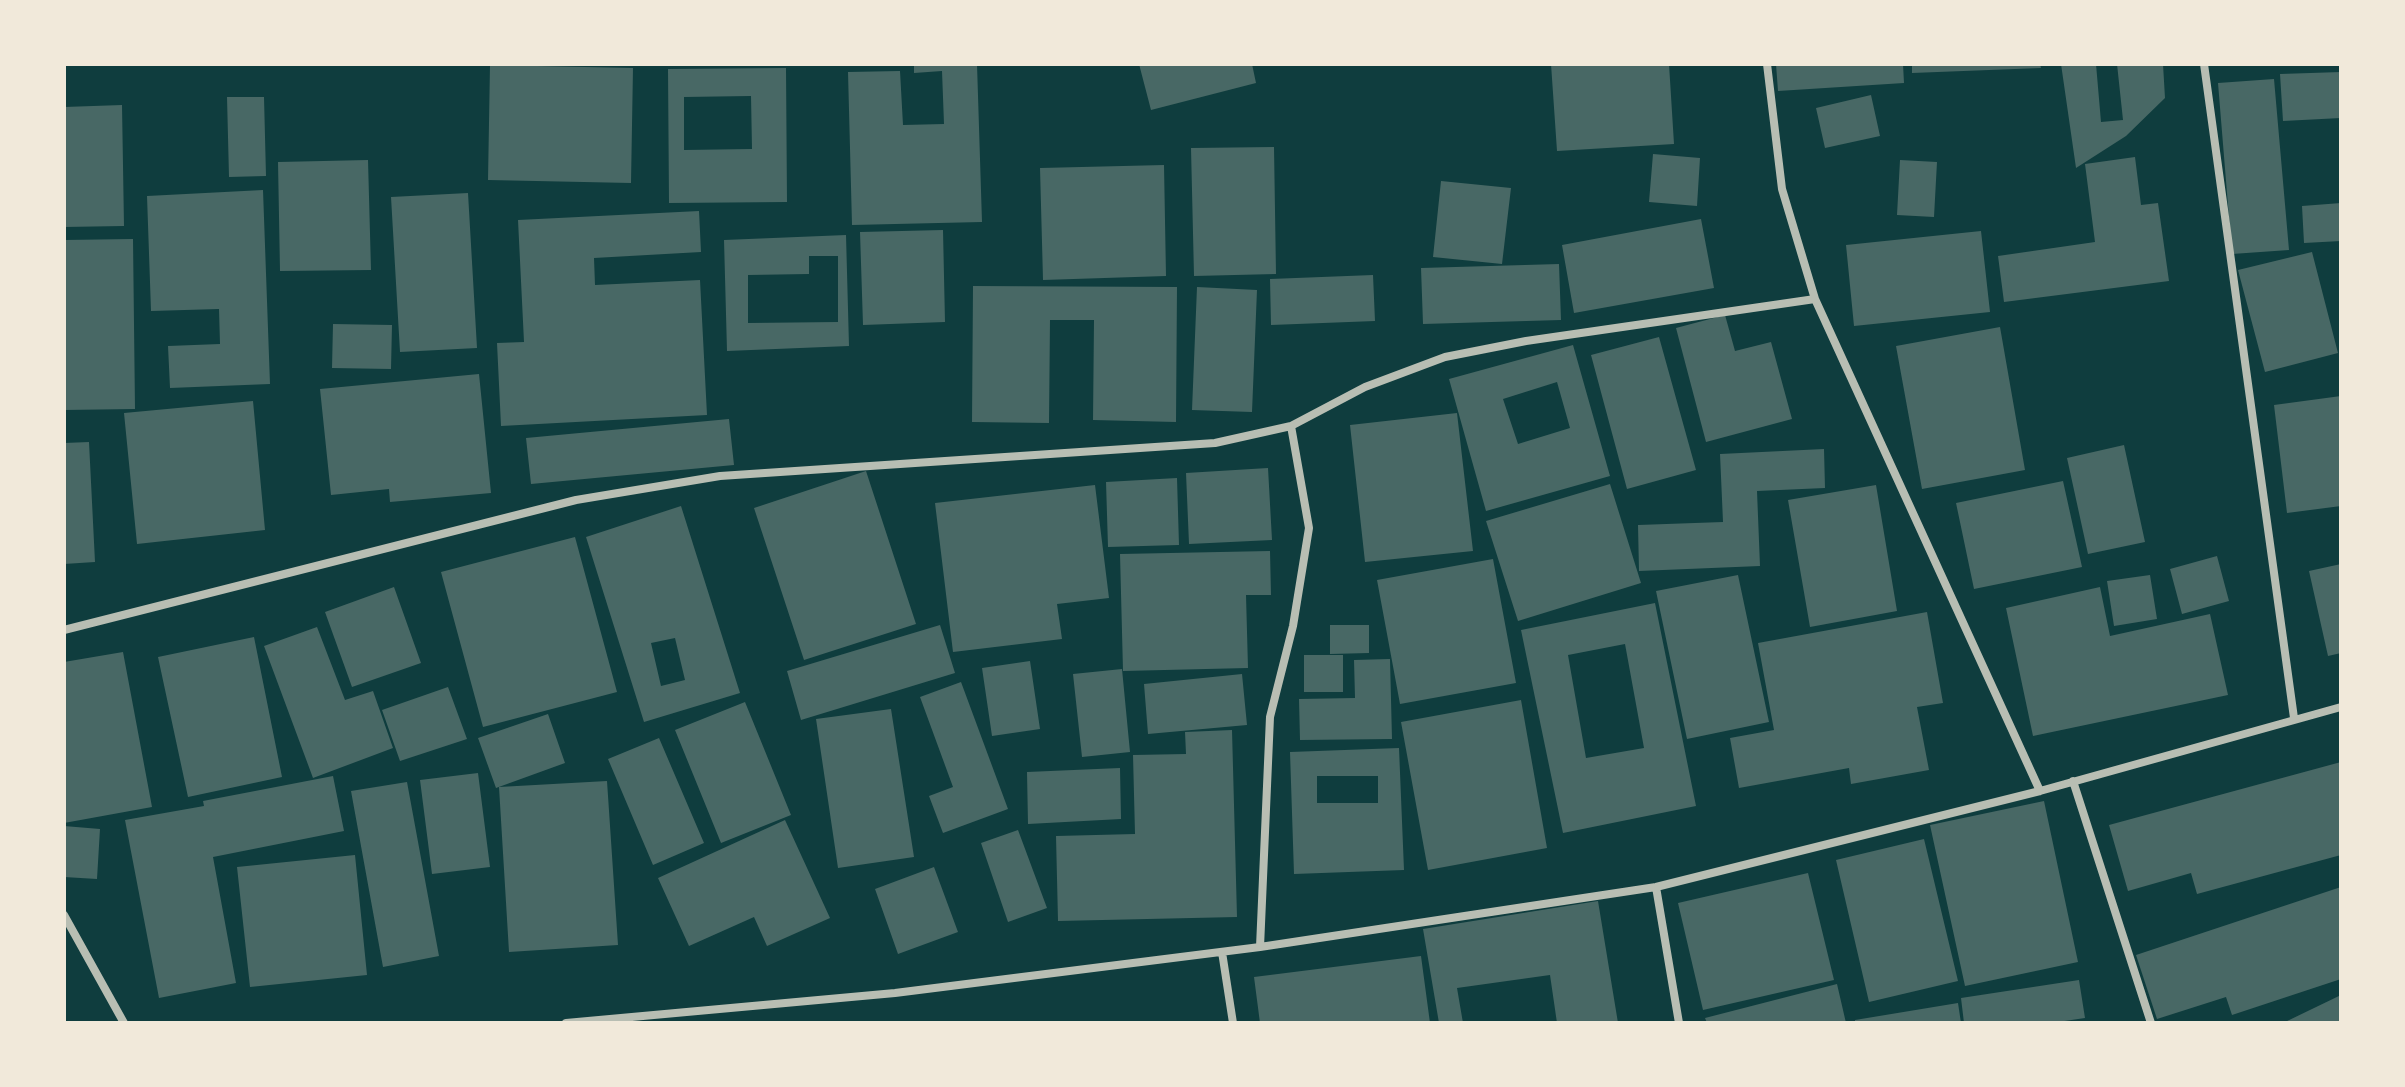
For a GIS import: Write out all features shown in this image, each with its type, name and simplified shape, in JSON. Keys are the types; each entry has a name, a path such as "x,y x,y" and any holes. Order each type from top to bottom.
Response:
{"street":[{"path":"1767,64 1782,189 1815,299 2040,791"},
{"path":"2204,64 2294,718"},
{"path":"64,630 576,500 749,474 1215,443 1291,426 1365,387 1445,357 1526,341 1815,299"},
{"path":"1260,947 1270,717 1293,626 1309,528 1291,426"},
{"path":"566,1023 895,993 1260,947 1656,887 2040,791 2341,707"},
{"path":"2073,781 2151,1023"},
{"path":"1656,887 1679,1023"},
{"path":"64,915 124,1023"},
{"path":"1222,952 1233,1023"}],"building":[{"path":"977,64 982,222 852,225 848,72 900,71 903,125 944,124 942,71 914,73 914,65"},
{"path":"1139,64 1252,64 1256,83 1151,110"},
{"path":"1551,64 1669,64 1674,144 1557,151"},
{"path":"1776,64 1903,64 1904,83 1778,91"},
{"path":"1912,64 2040,64 2041,68 1912,73"},
{"path":"2061,64 2096,64 2101,122 2123,120 2117,64 2163,64 2165,98 2126,136 2076,168"},
{"path":"490,65 633,68 631,183 488,180"},
{"path":"786,68 787,202 669,203 668,69","holes":["751,96 752,149 684,150 684,97"]},
{"path":"2341,72 2341,118 2283,121 2280,74"},
{"path":"2274,79 2289,250 2232,254 2218,83"},
{"path":"1871,95 1880,136 1825,148 1816,108"},
{"path":"227,97 264,97 266,176 229,177"},
{"path":"122,105 124,226 64,227 64,107"},
{"path":"1274,147 1276,274 1194,276 1191,148"},
{"path":"1653,154 1700,158 1697,206 1649,202"},
{"path":"2135,157 2141,205 2158,203 2169,281 2004,302 1998,256 2095,242 2085,164"},
{"path":"368,160 371,270 280,271 278,162"},
{"path":"1900,160 1937,162 1934,217 1897,215"},
{"path":"1164,165 1166,276 1043,280 1040,168"},
{"path":"1441,181 1511,188 1502,264 1433,257"},
{"path":"263,190 270,384 170,388 168,346 220,344 219,309 151,311 147,196"},
{"path":"468,193 477,348 400,352 391,197"},
{"path":"2341,203 2341,241 2304,243 2302,206"},
{"path":"699,211 701,252 594,258 595,285 700,280 707,415 501,426 497,343 524,342 518,220"},
{"path":"1701,219 1714,288 1574,313 1562,245"},
{"path":"943,230 945,322 863,325 860,232"},
{"path":"1981,231 1990,312 1854,326 1846,245"},
{"path":"846,235 849,346 727,351 724,240","holes":["809,256 838,256 838,322 748,323 748,275 809,274"]},
{"path":"133,239 135,409 64,410 64,240"},
{"path":"2312,252 2338,353 2265,372 2238,270"},
{"path":"1559,264 1561,320 1423,324 1421,268"},
{"path":"1373,275 1375,321 1271,325 1270,279"},
{"path":"973,286 1177,287 1176,422 1093,420 1094,320 1050,320 1049,423 972,422"},
{"path":"1197,287 1257,290 1252,412 1192,410"},
{"path":"1725,315 1735,351 1771,342 1792,419 1706,442 1676,328"},
{"path":"333,324 392,325 391,369 332,368"},
{"path":"2000,327 2025,470 1922,489 1896,346"},
{"path":"1659,337 1696,470 1627,489 1591,355"},
{"path":"1573,345 1610,476 1486,511 1449,379","holes":["1557,382 1570,428 1518,444 1503,399"]},
{"path":"479,374 491,493 390,502 389,489 331,495 320,389"},
{"path":"2341,396 2341,506 2287,513 2274,405"},
{"path":"253,401 265,530 137,544 124,413"},
{"path":"1457,413 1473,551 1365,562 1350,425"},
{"path":"729,419 734,465 531,484 526,438"},
{"path":"89,442 95,562 64,564 64,443"},
{"path":"2124,445 2145,542 2088,554 2067,458"},
{"path":"1824,449 1825,488 1757,491 1760,566 1639,571 1638,525 1723,522 1720,454"},
{"path":"1268,468 1272,540 1189,544 1186,473"},
{"path":"866,471 916,624 804,660 754,508"},
{"path":"1177,478 1179,545 1108,547 1106,482"},
{"path":"2063,481 2082,567 1974,589 1956,503"},
{"path":"1610,484 1641,583 1518,621 1486,521"},
{"path":"1095,485 1109,598 1057,604 1062,639 953,652 935,503"},
{"path":"1876,485 1897,611 1810,627 1788,500"},
{"path":"681,506 740,693 644,722 586,537","holes":["675,638 685,680 661,686 651,643"]},
{"path":"575,537 617,692 483,727 441,572"},
{"path":"1270,551 1271,595 1246,595 1248,668 1123,671 1120,554"},
{"path":"2217,556 2229,601 2182,614 2170,569"},
{"path":"1493,559 1516,683 1400,704 1377,580"},
{"path":"2341,564 2341,653 2328,656 2309,571"},
{"path":"1738,575 1769,722 1687,739 1656,591"},
{"path":"2150,575 2157,619 2114,626 2107,581"},
{"path":"394,587 421,663 352,687 325,612"},
{"path":"2100,587 2110,636 2210,614 2228,695 2033,736 2006,608"},
{"path":"1655,603 1696,806 1563,833 1521,630","holes":["1625,644 1644,748 1586,758 1568,655"]},
{"path":"1927,612 1943,703 1917,707 1929,770 1851,784 1849,768 1739,788 1730,738 1774,730 1758,643"},
{"path":"940,625 955,673 801,720 787,671"},
{"path":"1330,625 1369,625 1369,653 1330,654"},
{"path":"317,627 345,700 373,691 393,748 313,778 264,646"},
{"path":"254,637 282,777 188,797 158,657"},
{"path":"123,652 152,807 64,823 64,662"},
{"path":"1304,655 1343,655 1343,692 1304,692"},
{"path":"1390,659 1392,739 1300,740 1299,699 1355,698 1354,660"},
{"path":"1030,661 1040,729 992,736 982,668"},
{"path":"1122,669 1130,752 1082,757 1073,674"},
{"path":"1242,674 1247,725 1148,734 1144,684"},
{"path":"961,682 1008,809 943,833 929,796 953,787 920,697"},
{"path":"448,687 467,739 400,761 382,710"},
{"path":"1521,700 1547,848 1428,870 1401,722"},
{"path":"745,702 791,815 721,843 675,730"},
{"path":"891,709 914,857 838,868 816,719"},
{"path":"548,714 565,763 496,788 478,738"},
{"path":"1232,730 1237,917 1058,921 1056,836 1135,834 1133,755 1186,754 1185,732"},
{"path":"659,738 704,843 653,865 608,759"},
{"path":"1399,748 1404,870 1294,874 1290,752","holes":["1317,776 1378,776 1378,803 1317,803"]},
{"path":"2341,762 2341,855 2197,894 2191,873 2128,891 2109,825"},
{"path":"1120,768 1121,819 1028,824 1027,772"},
{"path":"478,773 490,867 432,874 420,780"},
{"path":"333,776 344,831 213,857 236,983 159,998 125,820 204,806 203,801"},
{"path":"607,781 618,945 509,952 499,787"},
{"path":"407,782 439,956 383,967 351,791"},
{"path":"2044,801 2078,962 1965,986 1930,825"},
{"path":"785,820 830,918 767,946 754,917 689,946 658,878"},
{"path":"64,826 100,829 97,879 64,877"},
{"path":"1018,830 1047,908 1008,922 981,843"},
{"path":"1924,839 1958,981 1869,1002 1836,860"},
{"path":"355,855 367,975 250,987 237,867"},
{"path":"934,867 958,932 898,954 875,889"},
{"path":"1808,873 1834,980 1703,1010 1678,903"},
{"path":"2341,887 2341,979 2232,1015 2226,997 2157,1019 2136,955"},
{"path":"1598,901 1618,1023 1557,1023 1550,975 1457,988 1463,1023 1439,1023 1423,929"},
{"path":"1421,956 1430,1023 1260,1023 1254,977"},
{"path":"2079,980 2085,1018 2051,1023 1964,1023 1961,998"},
{"path":"1837,984 1846,1023 1707,1023 1705,1018"},
{"path":"2341,995 2341,1023 2283,1023"},
{"path":"1958,1003 1961,1023 1855,1023 1855,1020"}]}
